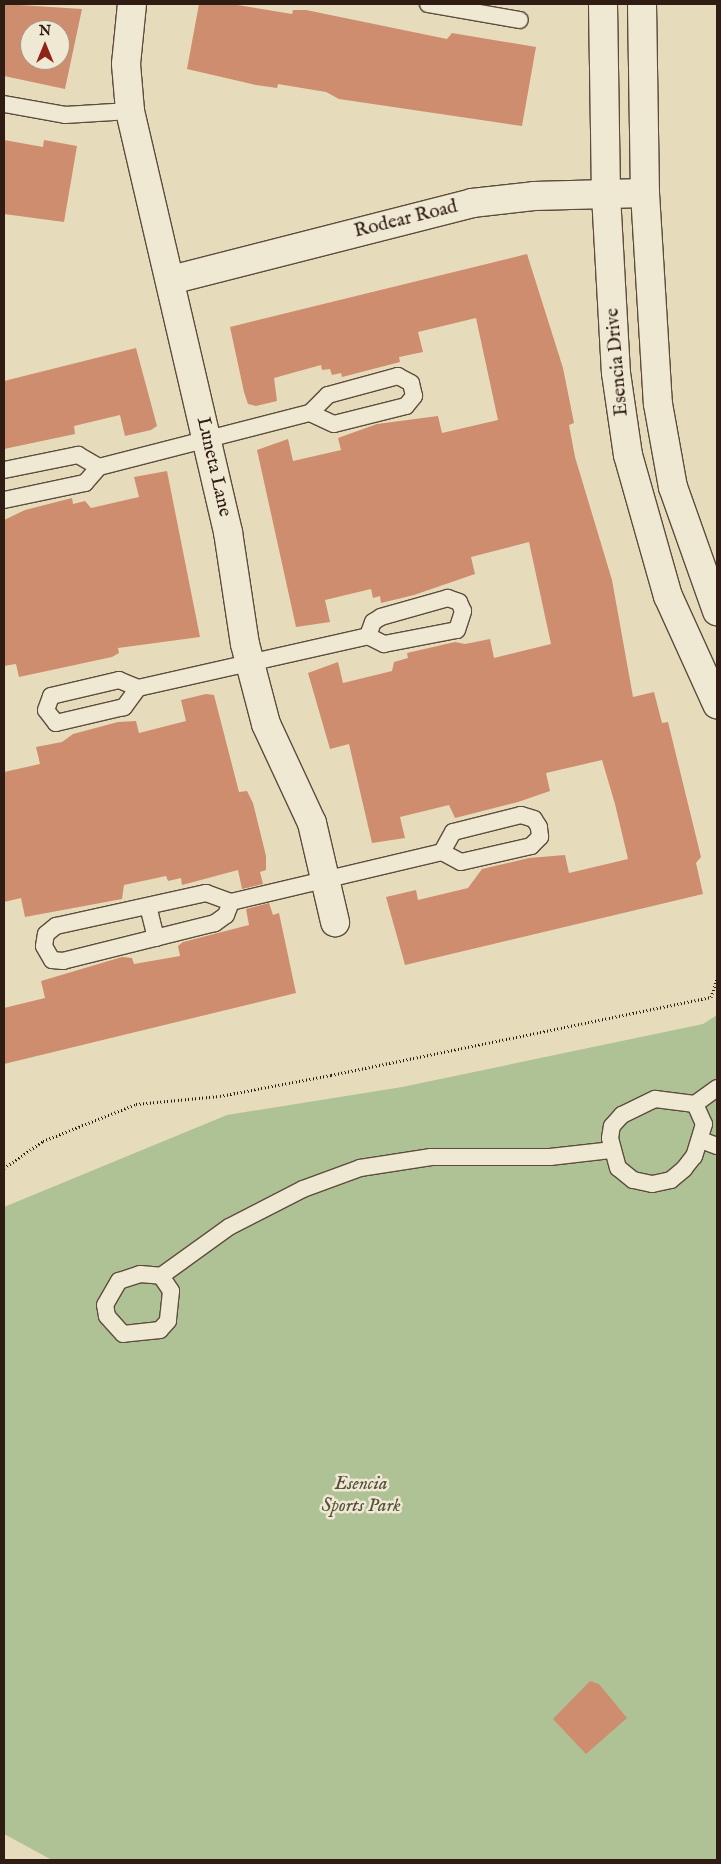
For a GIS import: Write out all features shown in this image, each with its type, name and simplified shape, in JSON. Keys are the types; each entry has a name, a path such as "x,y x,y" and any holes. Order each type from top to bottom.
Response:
{"street":[{"name":"Luneta Lane","path":"132,4 126,64 130,111 171,280 233,554 249,662 266,724 312,823 335,922"},
{"name":"Esencia Drive","path":"603,4 606,195 616,373 628,455 668,596 717,704"},
{"name":"Esencia Drive","path":"642,4 646,193 658,404 673,487 717,611"},
{"name":"Rodear Road","path":"171,280 472,204 534,196 646,193"}],"lane":[{"path":"428,4 520,20"},
{"path":"4,104 65,115 130,111"},
{"path":"4,500 85,483 99,467 310,413 328,394 398,376 410,383 414,396 406,406 334,424 310,413"},
{"path":"4,470 78,455 99,467"},
{"path":"138,688 124,707 56,723 46,710 51,696 119,680 138,688 368,636 384,644 457,630 463,611 459,602 448,598 381,617 372,622 368,636"},
{"path":"231,902 226,915 215,923 63,961 52,960 44,946 46,934 56,926 206,893 231,902 442,852 461,862 531,846 540,837 540,827 534,819 521,815 453,832 442,852"},
{"path":"148,906 156,938"},
{"path":"695,1104 704,1124 701,1140 684,1169 671,1180 652,1184 633,1180 618,1168 611,1150 612,1126 636,1105 672,1099 695,1104 717,1088"},
{"path":"701,1140 717,1146"},
{"path":"161,1276 173,1305 160,1330 132,1334 114,1326 105,1305 119,1281 140,1274 161,1276 229,1227 303,1189 360,1168 431,1157 550,1157 611,1150"}],"path":[{"path":"4,1168 43,1141 136,1104 220,1096 711,997 717,979"}],"green space":[{"name":"Esencia Sports Park","path":"717,1015 717,1860 52,1860 4,1834 4,1207 227,1115 402,1087 703,1024"}],"building":[{"path":"4,4 82,9 70,65 70,20 20,20 20,70 69,70 65,89 4,76"},
{"path":"199,4 231,4 292,14 293,10 306,10 447,39 452,33 536,47 522,126 339,99 326,92 278,84 277,88 256,85 187,69"},
{"path":"4,140 43,147 44,140 77,146 64,222 4,214"},
{"path":"527,254 563,368 574,423 569,425 575,457 612,580 633,697 654,692 662,723 668,722 701,857 696,863 703,894 405,965 386,897 416,890 418,900 468,888 482,869 529,858 565,855 569,873 628,859 615,804 602,760 546,773 550,791 518,802 455,818 449,805 400,817 405,838 372,843 349,744 330,749 308,673 338,662 343,683 392,671 394,662 408,658 407,653 455,642 465,644 490,639 494,658 551,644 529,542 471,557 475,574 414,595 381,603 380,596 373,598 371,589 325,600 330,622 296,627 257,450 288,439 293,461 341,450 338,438 377,424 438,416 442,433 498,420 476,318 418,332 423,352 399,357 400,362 342,377 341,373 332,375 330,369 322,370 321,365 274,378 277,401 256,406 248,404 244,392 230,327"},
{"path":"136,348 157,426 151,430 125,436 120,415 74,426 75,434 4,449 4,381"},
{"path":"167,471 200,637 118,648 119,653 112,657 19,677 16,664 4,666 4,520 25,510 72,498 73,504 85,501 91,508 139,497 134,477"},
{"path":"206,694 214,695 239,792 247,791 253,803 266,856 266,870 260,872 263,884 242,889 238,870 182,885 181,878 168,881 166,876 124,885 122,899 25,917 21,898 4,902 4,772 40,764 36,747 62,742 73,734 118,722 136,721 139,733 186,721 181,700"},
{"path":"269,903 273,915 279,913 296,993 4,1064 4,1008 45,998 41,981 122,957 132,958 134,964 180,956 178,946 183,942 249,925 246,909"},
{"path":"590,1681 599,1684 627,1718 586,1754 553,1719"}]}
